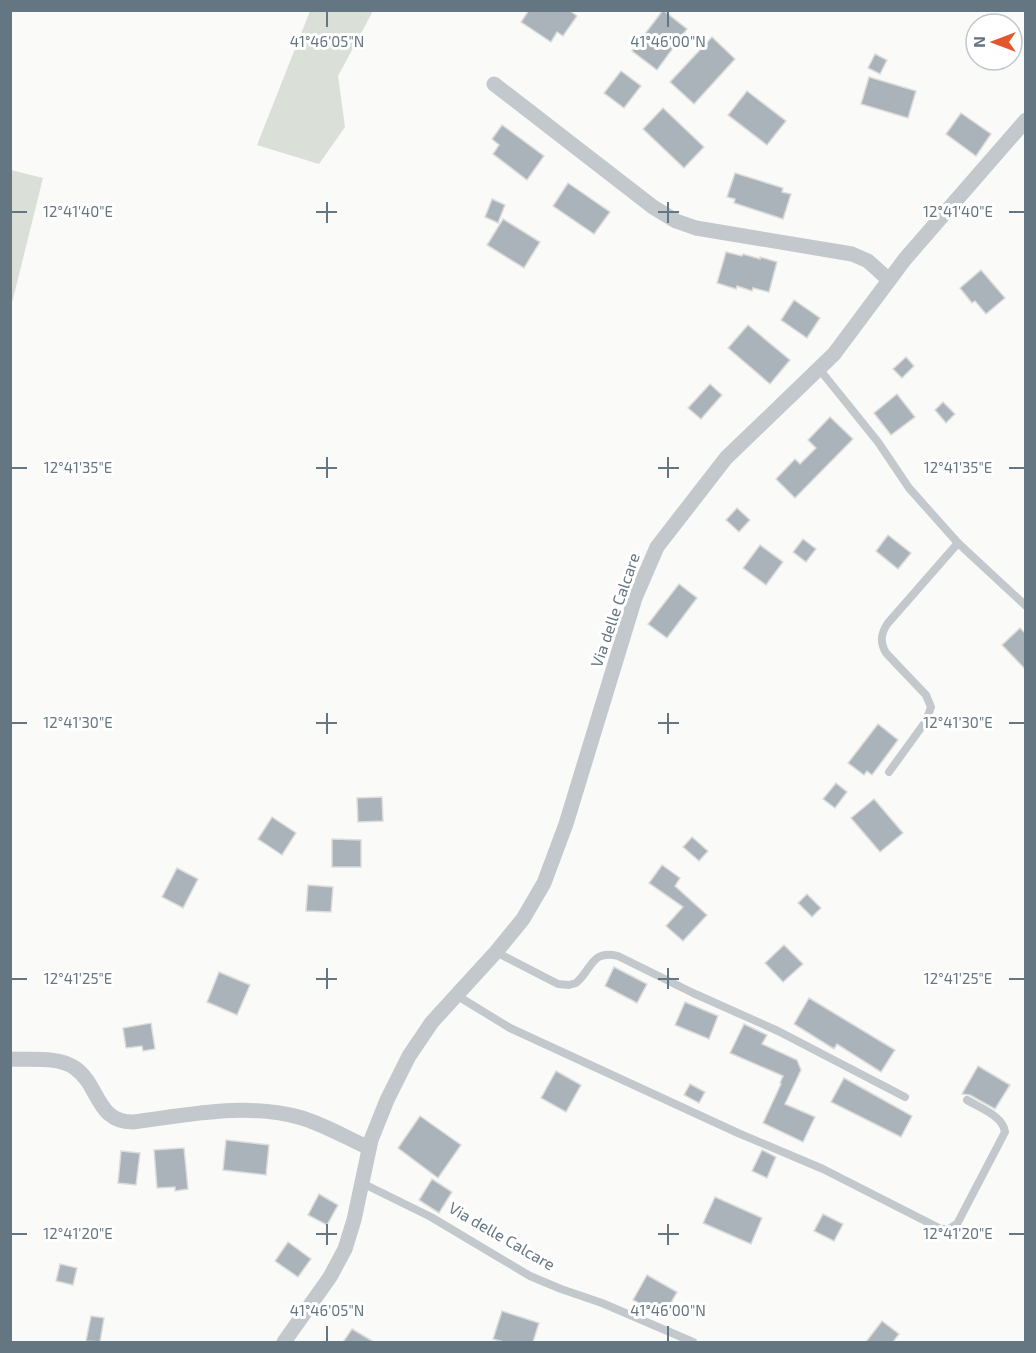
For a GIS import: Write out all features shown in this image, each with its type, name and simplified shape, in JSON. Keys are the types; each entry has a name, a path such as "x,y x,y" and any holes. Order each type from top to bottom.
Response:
{"street":[{"path":"494,84 659,212 676,221 705,230 852,254 868,261 889,280"},
{"name":"Via delle Calcare","path":"284,1342 315,1300 342,1256 352,1230 369,1148 387,1100 409,1056 432,1022 523,919 547,877 566,824 635,598 653,554 702,487 733,451 820,370 848,338 889,280 965,188 1026,120"},
{"path":"10,1059 54,1061 74,1068 89,1084 105,1111 111,1117 123,1121 133,1122 230,1110 258,1110 281,1113 310,1121 369,1148"}],"lane":[{"path":"820,370 878,442 909,488 958,543 1026,606"},
{"path":"889,772 927,721 931,707 926,695 886,653 882,646 882,636 888,624 958,543"},
{"path":"496,952 558,984 568,985 580,980 600,956 609,954 618,956 693,993 778,1030 905,1097"},
{"path":"456,995 510,1028 684,1109 823,1169 941,1229 949,1229 957,1224 1005,1136 1005,1129 999,1120 967,1100"},
{"name":"Via delle Calcare","path":"362,1183 431,1216 536,1279 602,1303 693,1342"}],"shaded area":[{"path":"310,11 373,11 338,76 345,127 319,164 257,145"},
{"path":"11,170 43,178 10,307"}],"building":[{"path":"529,10 569,10 577,16 563,36 557,32 551,42 521,22"},
{"path":"663,10 687,29 657,70 632,51"},
{"path":"712,37 735,59 694,104 670,82"},
{"path":"875,54 887,60 880,74 868,68"},
{"path":"621,71 641,86 624,108 604,93"},
{"path":"869,77 916,91 908,118 861,104"},
{"path":"747,91 786,121 767,145 728,115"},
{"path":"663,108 704,147 684,168 643,129"},
{"path":"961,113 991,134 976,156 946,134"},
{"path":"502,125 544,156 527,180 493,154 499,145 492,139"},
{"path":"735,173 783,188 782,192 791,194 783,219 734,203 735,199 727,197"},
{"path":"568,183 610,212 594,234 553,206"},
{"path":"492,199 505,205 498,223 485,217"},
{"path":"503,219 540,242 524,268 487,245"},
{"path":"726,252 777,262 769,292 753,288 752,291 737,286 736,289 717,283"},
{"path":"981,270 1005,298 986,314 975,301 972,303 960,288"},
{"path":"794,300 820,318 807,338 781,320"},
{"path":"748,325 790,360 770,384 728,348"},
{"path":"906,357 914,366 902,378 893,369"},
{"path":"710,384 722,395 701,419 688,408"},
{"path":"897,394 915,417 891,435 874,413"},
{"path":"943,402 955,414 946,423 935,410"},
{"path":"830,417 853,439 795,498 776,479 795,459 800,464 816,448 808,440"},
{"path":"737,508 750,520 739,532 726,520"},
{"path":"888,535 911,553 898,569 876,551"},
{"path":"803,539 816,549 806,562 793,552"},
{"path":"760,545 783,562 766,585 743,568"},
{"path":"679,584 697,598 667,638 648,624"},
{"path":"1020,628 1026,634 1026,670 1002,645"},
{"path":"878,724 898,740 872,775 867,771 864,775 848,763"},
{"path":"836,783 847,792 835,808 823,799"},
{"path":"382,797 383,821 358,822 357,798"},
{"path":"874,799 903,833 880,852 851,818"},
{"path":"272,817 296,833 282,855 258,839"},
{"path":"692,837 708,851 699,861 683,847"},
{"path":"332,839 361,840 361,867 332,867"},
{"path":"662,865 680,878 675,886 707,915 683,941 666,926 683,907 649,883"},
{"path":"177,868 198,879 183,908 162,897"},
{"path":"308,885 333,887 331,912 306,911"},
{"path":"807,894 821,908 812,917 798,903"},
{"path":"784,945 803,964 783,982 765,963"},
{"path":"614,967 647,984 637,1003 605,986"},
{"path":"219,972 250,985 237,1015 207,1002"},
{"path":"809,998 895,1050 881,1072 837,1044 834,1049 794,1024"},
{"path":"685,1002 718,1016 709,1039 675,1025"},
{"path":"151,1023 155,1049 143,1051 142,1046 126,1048 123,1028"},
{"path":"744,1024 767,1035 762,1044 797,1060 801,1070 785,1104 815,1117 803,1142 763,1123 783,1076 730,1053"},
{"path":"978,1066 1010,1085 995,1109 970,1095 962,1094"},
{"path":"556,1071 581,1085 566,1112 541,1098"},
{"path":"844,1078 912,1116 901,1137 831,1102"},
{"path":"690,1084 705,1092 699,1103 684,1095"},
{"path":"420,1116 461,1145 438,1178 398,1148"},
{"path":"226,1140 269,1145 266,1175 223,1170"},
{"path":"184,1148 188,1189 175,1191 175,1187 157,1188 154,1150"},
{"path":"762,1150 776,1157 767,1178 752,1171"},
{"path":"121,1151 140,1153 136,1185 118,1183"},
{"path":"432,1179 452,1192 439,1213 419,1200"},
{"path":"319,1194 338,1205 327,1225 308,1215"},
{"path":"715,1197 762,1218 751,1244 703,1223"},
{"path":"823,1214 843,1224 834,1241 814,1231"},
{"path":"288,1242 311,1259 298,1277 275,1261"},
{"path":"60,1264 77,1268 73,1285 56,1281"},
{"path":"647,1275 677,1292 663,1317 633,1300"},
{"path":"502,1311 539,1323 533,1342 504,1342 493,1339"},
{"path":"91,1316 104,1318 100,1342 86,1341"},
{"path":"882,1321 899,1334 893,1342 866,1342"},
{"path":"352,1329 374,1342 343,1342"}]}
